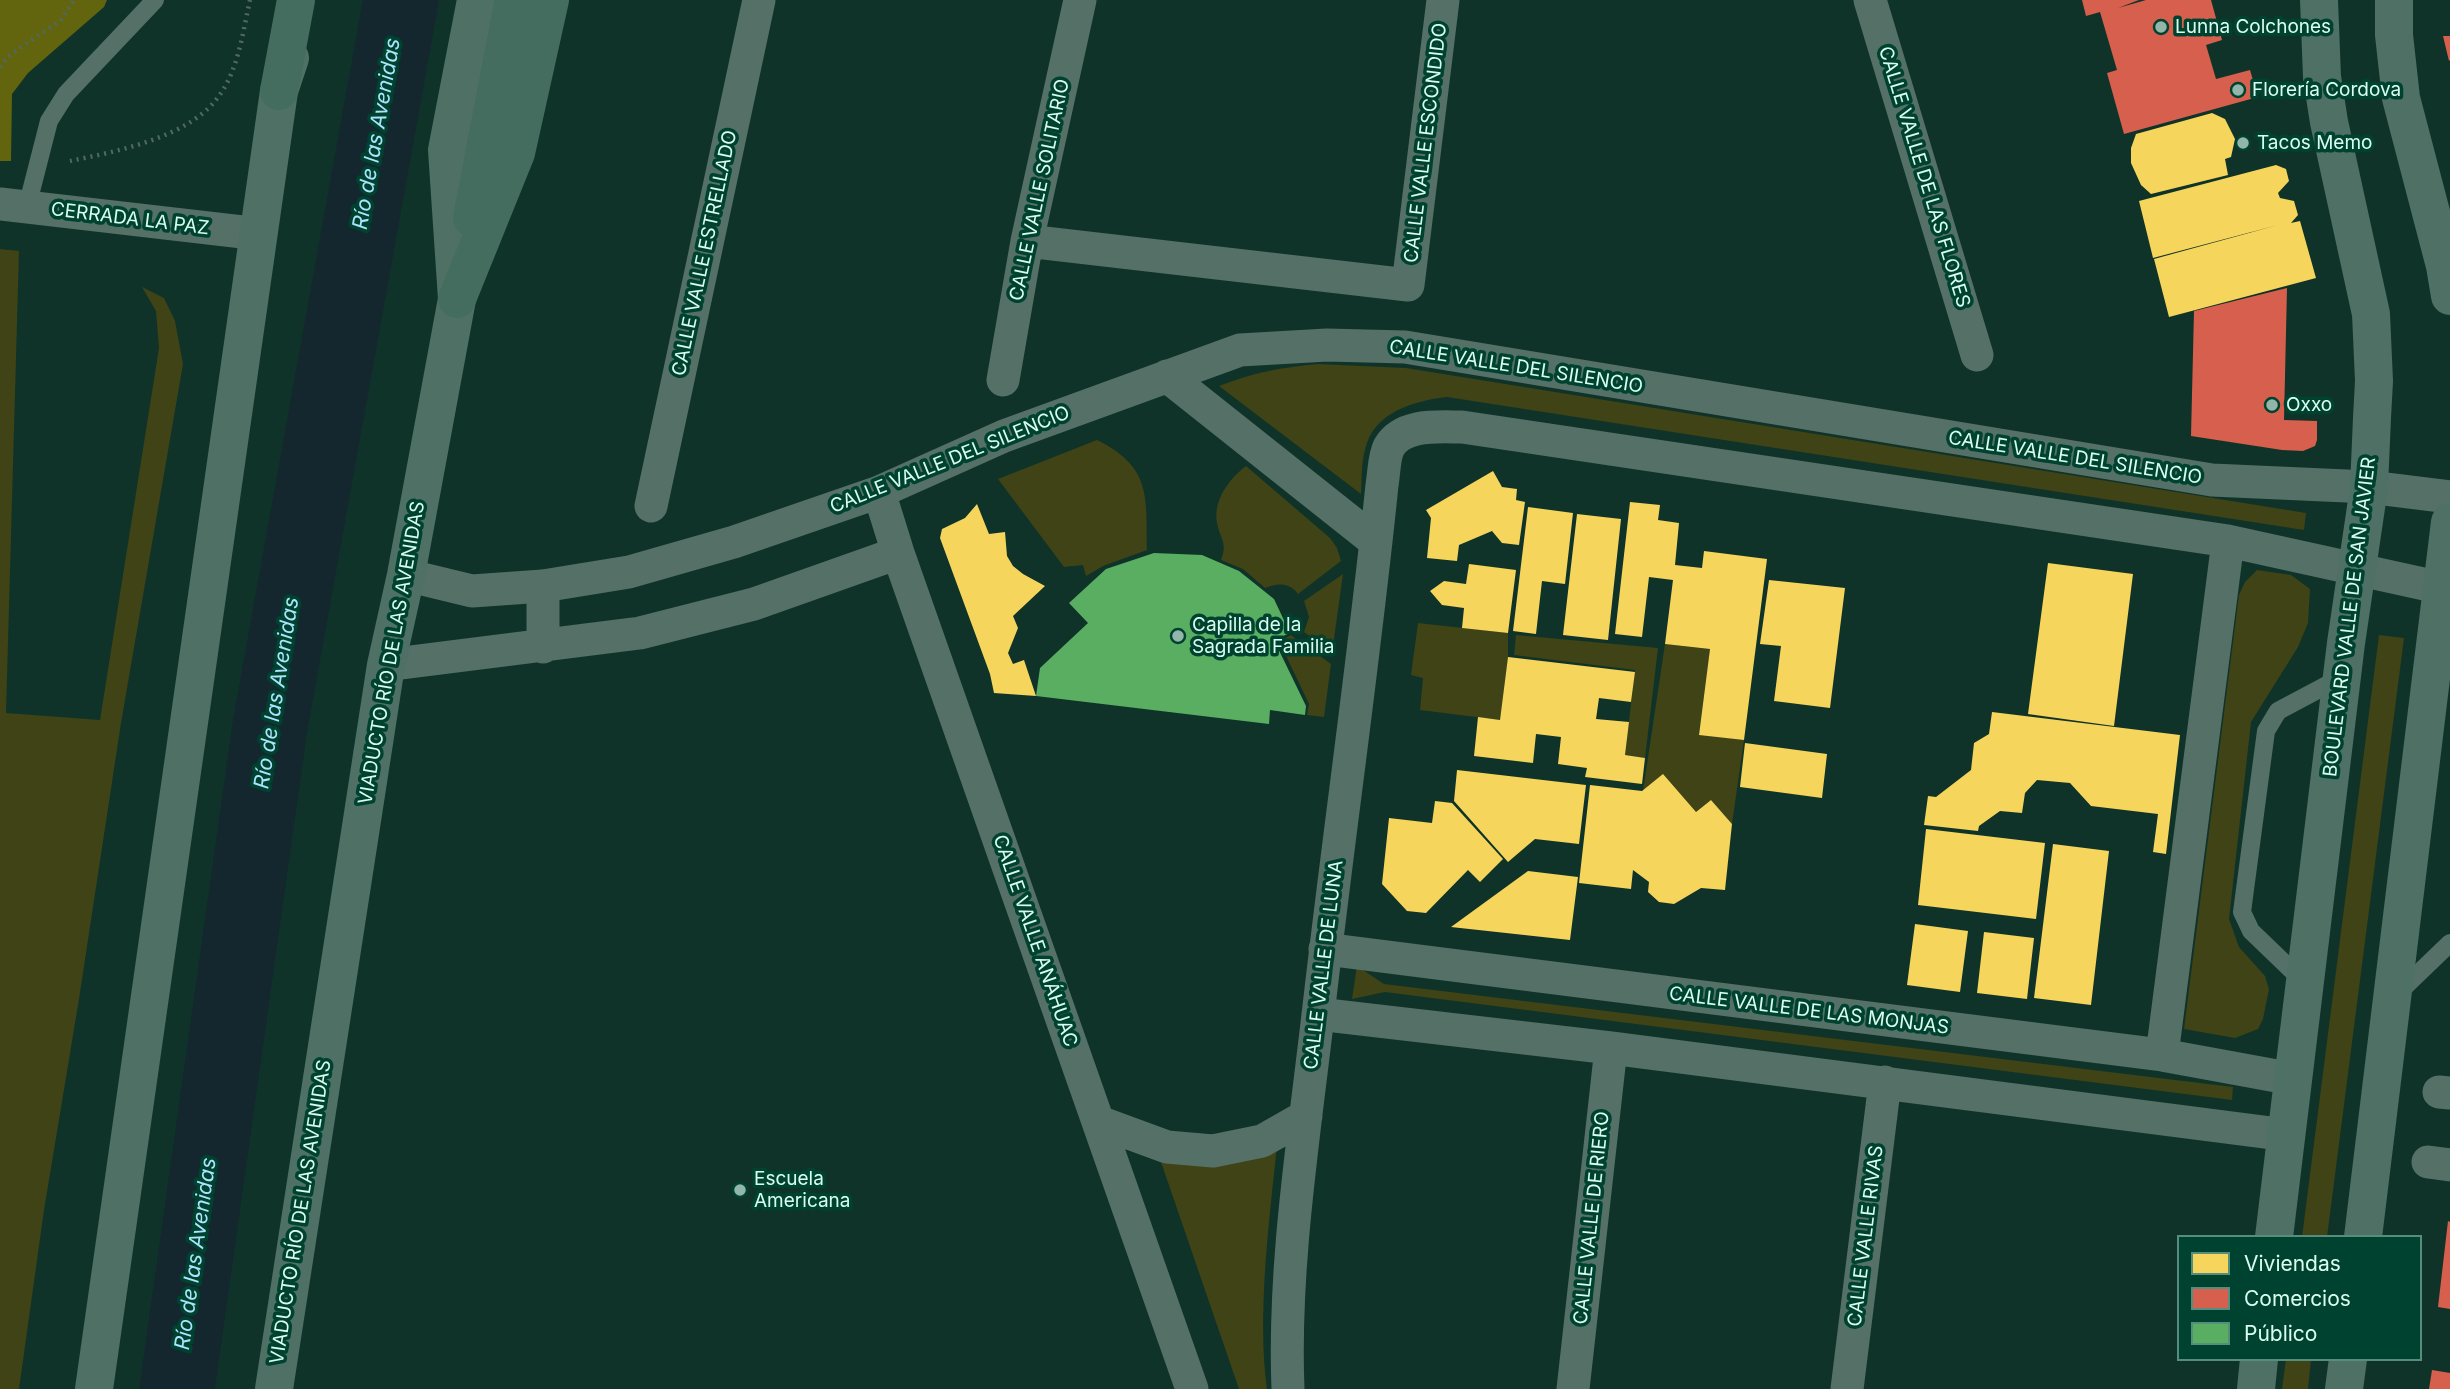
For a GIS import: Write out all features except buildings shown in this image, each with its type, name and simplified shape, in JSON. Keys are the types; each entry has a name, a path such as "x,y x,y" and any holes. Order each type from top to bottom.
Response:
{"main road":[{"path":"279,91 284,0"},
{"path":"93,1389 279,91 296,0"},
{"path":"279,91 311,0"},
{"name":"VIADUCTO RÍO DE LAS AVENIDAS","path":"274,1389 386,664 406,575 457,299 447,150 476,0"},
{"path":"457,299 514,0"},
{"path":"457,299 516,153 550,0"},
{"path":"2394,0 2394,35 2401,98 2445,266 2450,296"},
{"name":"BOULEVARD VALLE DE SAN JAVIER","path":"2274,1235 2342,677 2369,487 2374,381 2371,314 2329,122 2314,11"},
{"path":"2363,1235 2392,998 2437,694 2442,588 2450,522"},
{"path":"2256,1389 2259,1361"},
{"path":"2344,1389 2348,1361"}],"street":[{"name":"CALLE VALLE ESTRELLADO","path":"651,506 759,0"},
{"name":"CALLE VALLE SOLITARIO","path":"1003,380 1027,241 1080,0"},
{"name":"CALLE VALLE ESCONDIDO","path":"1027,241 1408,285 1443,0"},
{"name":"CALLE VALLE DE LAS FLORES","path":"1870,0 1977,355"},
{"name":"CERRADA LA PAZ","path":"14,206 260,234"},
{"name":"CALLE VALLE DEL SILENCIO","path":"406,575 472,591 543,586 629,572 734,542 880,492 1004,436 1240,350 1327,345 1405,347 2212,481 2369,487 2450,498"},
{"path":"1167,376 1376,542"},
{"path":"1376,542 1388,448 1401,434 1431,426 1462,427 2228,541 2442,588"},
{"name":"CALLE VALLE ANÁHUAC","path":"880,492 898,553 1192,1389"},
{"path":"2162,1055 2228,541"},
{"name":"CALLE VALLE DE LUNA","path":"1288,1389 1286,1332 1306,1116 1376,542"},
{"path":"386,664 543,647 640,633 754,604 898,553"},
{"path":"543,586 543,647"},
{"name":"CALLE VALLE DE LAS MONJAS","path":"1325,949 2162,1055 2293,1079"},
{"path":"1318,1014 1885,1082 2287,1135"},
{"name":"CALLE VALLE DE RIERO","path":"1573,1389 1611,1048"},
{"name":"CALLE VALLE RIVAS","path":"1847,1389 1885,1082"},
{"path":"1099,1122 1167,1147 1213,1151 1262,1141 1306,1116"}],"lane":[{"path":"14,206 38,166 48,121 66,94 155,0"},
{"path":"2305,983 2251,931 2242,912 2266,731 2278,711 2342,677"},
{"path":"2392,998 2443,953 2450,943"}],"path":[{"path":"0,67 8,56 61,20 74,0"},
{"path":"38,166 107,154 173,132 203,112 221,94 236,62 250,0"}],"green space":[{"path":"0,249 19,251 6,713 100,720 159,348 156,311 142,287 164,298 175,321 183,364 121,723 44,1210 19,1389 0,1389"},
{"path":"1318,364 1406,368 2306,513 2304,530 1447,397 1409,406 1397,411 1377,426 1369,437 1364,455 1361,494 1219,386 1268,371"},
{"path":"1097,440 1115,450 1137,473 1145,499 1147,550 1103,566 1086,576 1083,565 1064,567 998,479"},
{"path":"1246,466 1330,538 1337,548 1341,561 1298,594 1291,587 1283,585 1265,588 1243,569 1221,560 1224,545 1217,523 1217,506 1228,484"},
{"path":"2257,570 2291,575 2310,589 2308,623 2298,647 2251,722 2229,919 2239,947 2265,976 2269,989 2263,1019 2258,1029 2235,1038 2184,1029 2239,595 2245,582"},
{"path":"1343,574 1332,653 1304,632 1309,617 1304,601"},
{"path":"1418,623 1508,633 1508,657 1500,720 1420,710 1423,678 1411,675"},
{"path":"1291,635 1331,664 1324,717 1307,715 1309,704 1279,641"},
{"path":"1516,635 1658,648 1645,758 1625,755 1635,670 1514,655"},
{"path":"2379,635 2404,638 2327,1235 2302,1235"},
{"path":"1665,644 1710,649 1699,734 1744,740 1732,824 1711,800 1696,812 1643,791"},
{"path":"1357,966 1384,984 2233,1087 2232,1100 1385,992 1352,999"},
{"path":"1277,1146 1264,1300 1267,1389 1239,1389 1161,1162"},
{"path":"2286,1361 2311,1361 2308,1389 2282,1389"}],"shaded area":[{"path":"0,0 107,0 104,7 28,73 12,94 11,161 0,161"}],"waterway":[{"name":"Río de las Avenidas","path":"177,1389 270,726 401,0"}],"place":[{"name":"Lunna Colchones","path":"2161,27"},
{"name":"Florería Cordova","path":"2238,90"},
{"name":"Tacos Memo","path":"2243,143"},
{"name":"Oxxo","path":"2272,405"},
{"name":"Capilla de la Sagrada Familia","path":"1178,636"},
{"name":"Escuela Americana","path":"740,1190"}]}
